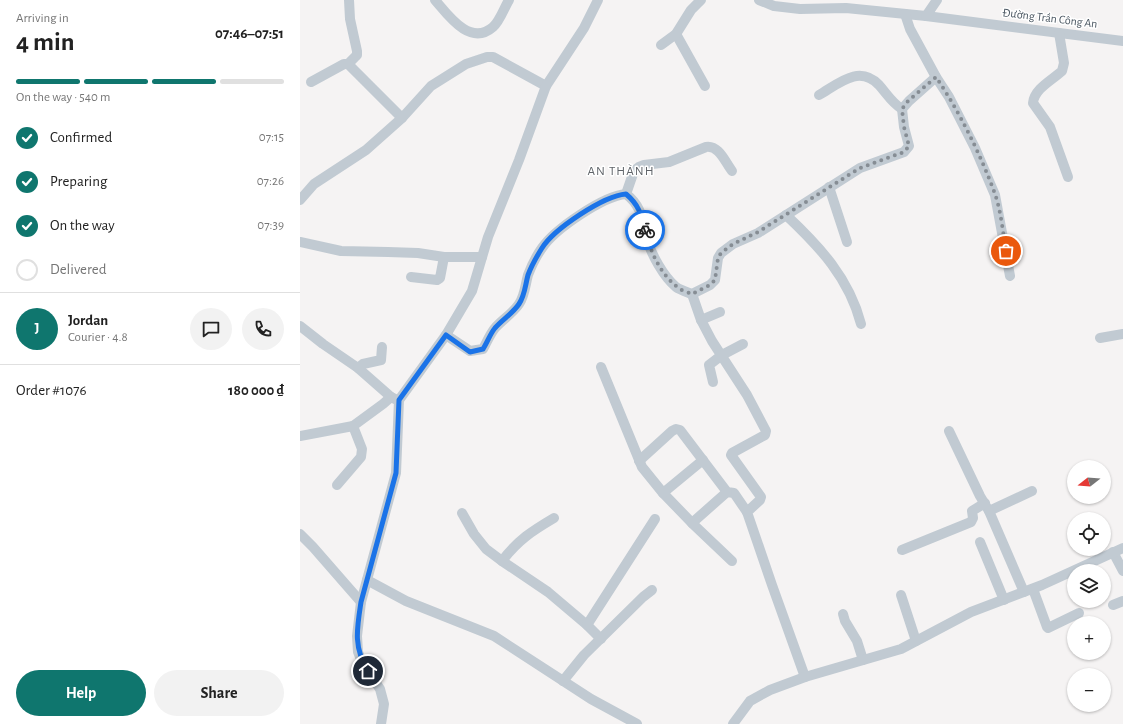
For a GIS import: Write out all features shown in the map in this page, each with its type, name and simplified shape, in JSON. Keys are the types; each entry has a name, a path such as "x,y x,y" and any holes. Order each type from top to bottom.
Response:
{"street":[{"path":"310,82 344,64 348,64 356,55 357,51 350,19 349,0"},
{"path":"435,0 462,28 469,32 476,33 484,33 494,26 509,0"},
{"path":"300,436 353,426 384,404 395,399 446,335 472,291 488,236 519,160 546,86 584,28 598,0"},
{"path":"661,45 676,34 691,10 701,0"},
{"name":"Đường Trần Công An","path":"759,0 774,6 800,9 819,4 1123,41"},
{"path":"926,16 937,0"},
{"path":"905,14 910,29 936,77 949,97 975,148 995,195 1010,276"},
{"path":"1059,33 1064,63 1062,71 1040,89 1033,98 1033,103 1050,126 1068,177"},
{"path":"676,34 705,86"},
{"path":"300,200 314,184 366,150 402,118 431,86 466,64 487,57 493,57 546,86"},
{"path":"348,64 402,118"},
{"path":"818,96 844,80 863,75 871,78 895,105 902,109"},
{"path":"446,335 470,352 483,349 494,329 518,306 525,292 528,275 542,247 560,229 578,216 619,195 626,194 639,208 648,242 662,272 677,288 692,294 710,285 715,280 718,258 721,253 786,215 860,168 904,152 909,146 904,127 902,109 908,101 936,77"},
{"path":"626,194 634,171 639,167 669,162 706,147 712,146 716,148 732,172"},
{"path":"829,187 847,242"},
{"path":"786,215 808,235 827,257 856,307 861,324"},
{"path":"300,242 341,252 418,253 444,257 482,257"},
{"path":"411,276 437,280 440,278 444,257"},
{"path":"692,294 701,320 712,341 747,395 766,433 731,455 761,498 747,512"},
{"path":"701,320 720,312"},
{"path":"300,326 358,368 395,399 396,473 361,602 357,636 358,652 362,662 380,689 384,704 381,724"},
{"path":"1100,338 1123,334"},
{"path":"713,382 709,365 722,355 743,344"},
{"path":"358,368 363,364 381,360 382,347"},
{"path":"601,367 639,461 663,493 732,561"},
{"path":"337,485 361,457 362,449 353,426"},
{"path":"639,461 672,431 676,429 680,430 727,492 734,493 747,512 806,677"},
{"path":"949,431 1047,627 1048,628 1079,613"},
{"path":"663,493 703,460"},
{"path":"902,550 972,522 972,511 1032,491"},
{"path":"692,523 727,492"},
{"path":"462,513 474,534 486,549 548,592 601,639"},
{"path":"502,561 513,546 524,537 554,518"},
{"path":"587,625 655,520"},
{"path":"300,534 361,602"},
{"path":"980,542 1004,600"},
{"path":"733,724 750,701 770,690 806,677 901,649 971,612 1029,590 1123,548"},
{"path":"1113,552 1123,571"},
{"path":"367,580 406,601 494,636 591,699 636,724"},
{"path":"563,681 584,655 652,590"},
{"path":"901,595 916,641"},
{"path":"1113,605 1123,601"},
{"path":"843,614 857,641 863,660"}],"way so far":[{"path":"645,230 648,242 662,272 677,288 692,294 710,285 715,280 718,258 721,253 733,244 758,232 860,168 904,152 909,146 904,127 902,109 908,101 936,77 949,97 975,148 995,195 1006,251"}],"district":[{"name":"AN THÀNH","path":"621,171"}],"route":[{"path":"368,671 358,652 357,636 361,602 396,473 399,400 446,335 470,352 483,349 494,329 518,306 525,292 528,275 542,247 560,229 578,216 619,195 626,194 639,208 645,230"}]}
